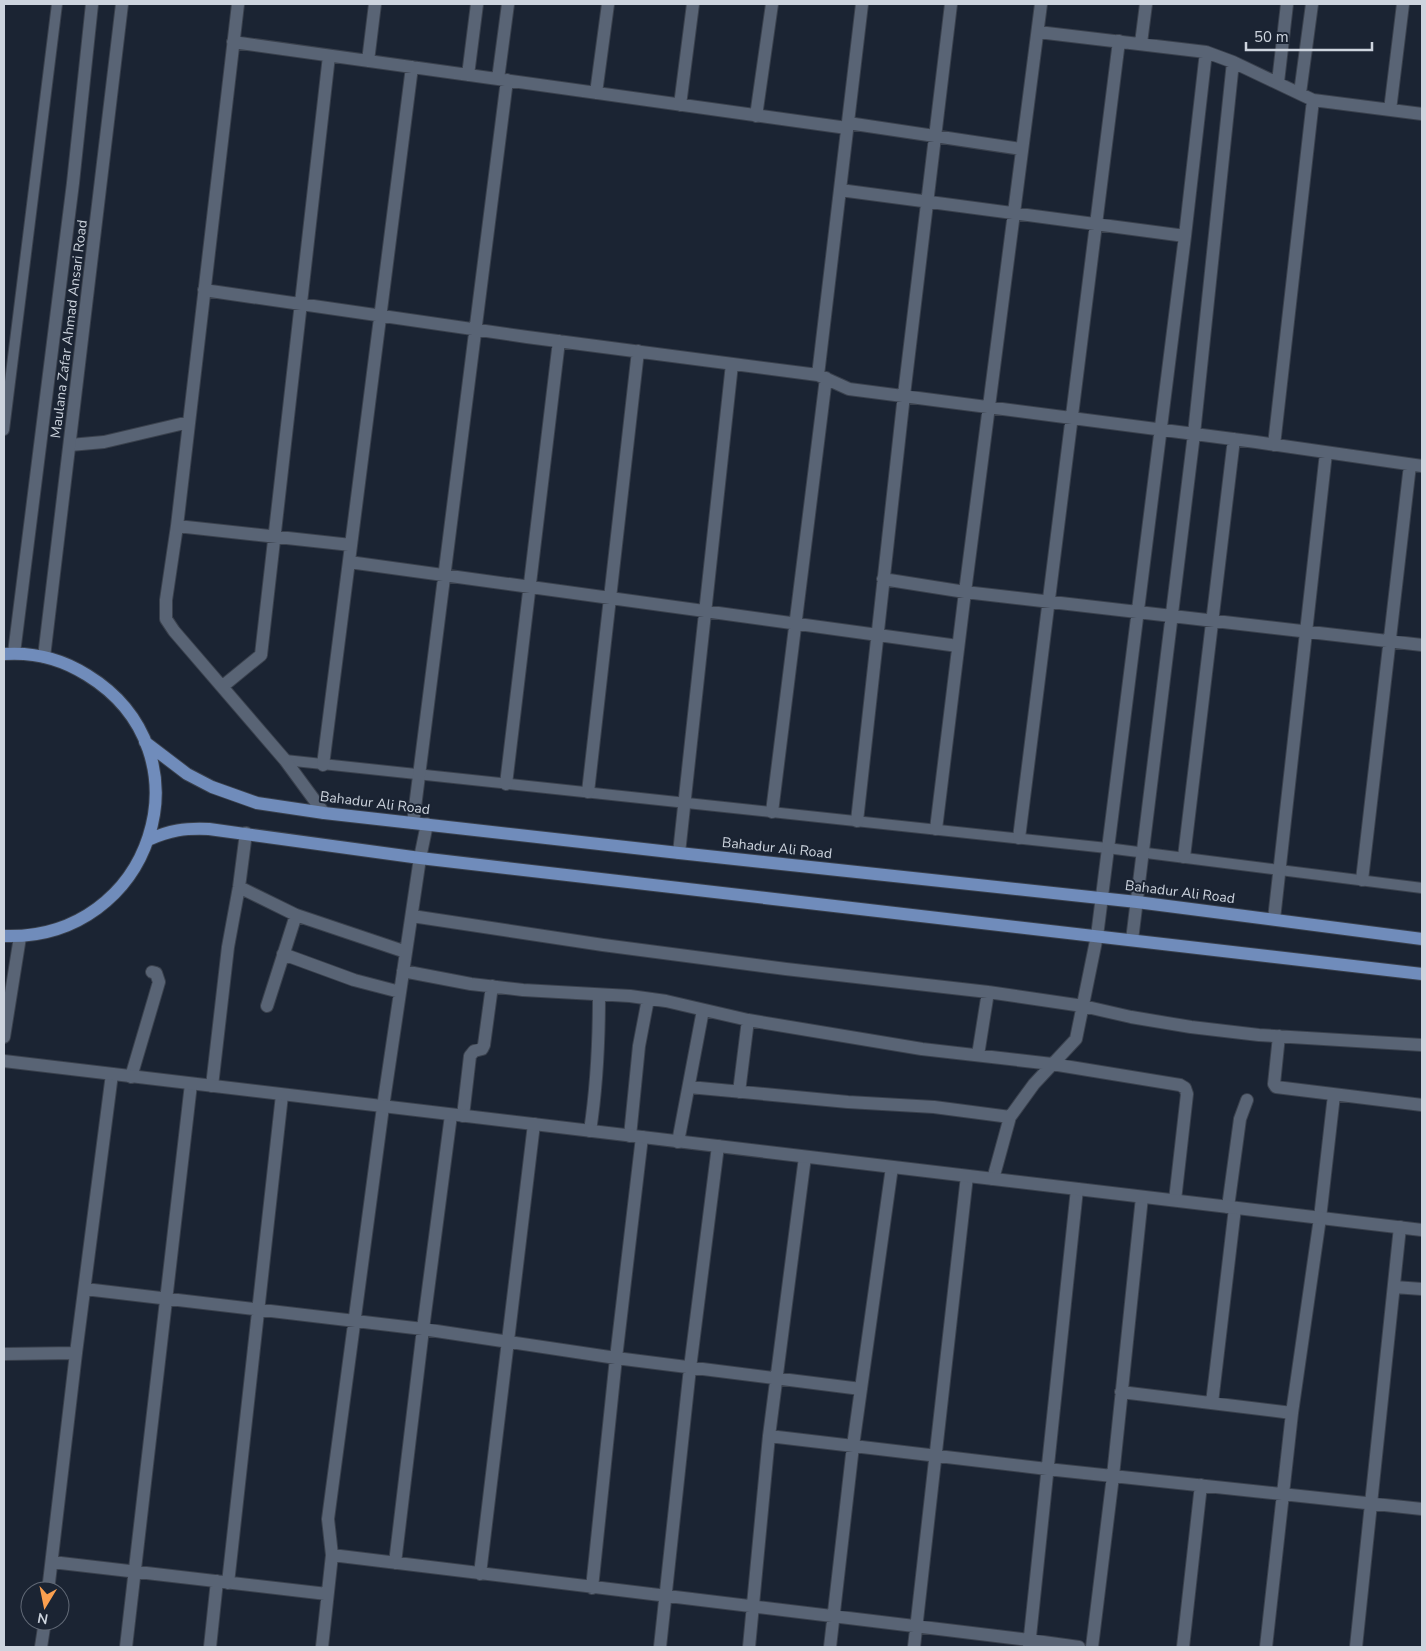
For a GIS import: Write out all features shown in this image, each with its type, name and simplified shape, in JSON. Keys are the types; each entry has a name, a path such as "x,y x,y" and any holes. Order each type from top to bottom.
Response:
{"main road":[{"path":"4,936 20,937 57,930 92,914 107,902 132,874 141,857 153,820 155,794 151,761 145,742 125,708 97,681 63,662 44,657 9,653"},
{"name":"Bahadur Ali Road","path":"145,742 187,774 212,788 257,804 679,853 1137,902 1422,939"},
{"path":"148,840 168,831 188,828 246,833 420,858 1422,974"}],"street":[{"name":"Maulana Zafar Ahmad Ansari Road","path":"9,653 73,183 92,4"},
{"name":"Maulana Zafar Ahmad Ansari Road","path":"44,657 122,4"},
{"path":"238,4 177,526 166,600 166,619 285,760 324,813"},
{"path":"368,61 375,4"},
{"path":"468,75 477,4"},
{"path":"413,823 475,330 502,80 508,4"},
{"path":"596,93 608,4"},
{"path":"680,105 692,4"},
{"path":"756,116 772,4"},
{"path":"772,812 795,623 840,190 862,4"},
{"path":"857,821 883,579 950,4"},
{"path":"936,829 988,407 1041,4"},
{"path":"1141,44 1146,4"},
{"path":"1278,82 1287,4"},
{"path":"1300,93 1312,4"},
{"path":"1390,110 1403,4"},
{"path":"1038,32 1119,40 1206,52 1278,82 1313,100 1422,114"},
{"path":"1019,838 1119,40"},
{"path":"234,42 756,116 935,136 1021,149"},
{"path":"992,1179 1010,1117 1034,1084 1076,1039 1097,936 1185,236 1206,52"},
{"path":"223,686 261,655 329,56"},
{"path":"1132,940 1194,434 1233,62"},
{"path":"323,765 412,67"},
{"path":"1274,445 1313,100"},
{"path":"840,190 1185,236"},
{"path":"204,290 559,342 822,376 849,388 1416,465 1390,642 1362,880"},
{"path":"506,784 559,342"},
{"path":"588,792 638,351"},
{"path":"679,853 732,364"},
{"path":"70,445 104,442 189,422"},
{"path":"1184,857 1234,439"},
{"path":"1274,919 1278,869 1326,453"},
{"path":"177,526 351,545"},
{"path":"349,562 958,646"},
{"path":"883,579 965,592 1422,645"},
{"path":"322,1647 332,1556 328,1519 383,1107 420,858 427,824"},
{"path":"212,1086 228,947 239,887 246,833"},
{"path":"239,887 296,915 406,952"},
{"path":"267,1006 296,915"},
{"path":"412,916 632,949 988,992 1083,1006 1131,1017 1192,1027 1279,1036 1422,1045"},
{"path":"4,1036 20,937"},
{"path":"283,954 354,980 400,992"},
{"path":"404,971 470,984 666,1001 748,1020 922,1049 1052,1064 1180,1085 1185,1088 1187,1094 1175,1200"},
{"path":"131,1077 159,982 156,973 152,972"},
{"path":"395,1563 423,1330 457,1115 470,1056 484,1045 492,986"},
{"path":"978,1055 988,992"},
{"path":"590,1131 596,1093 599,1051 599,995"},
{"path":"592,1588 616,1358 636,1136 639,1046 648,999"},
{"path":"678,1142 703,1010"},
{"path":"739,1092 748,1020"},
{"path":"1279,1036 1274,1084 1276,1087 1422,1105"},
{"path":"4,1061 1422,1230"},
{"path":"49,1581 76,1353 112,1074"},
{"path":"126,1647 192,1084"},
{"path":"689,1087 934,1107 1010,1117"},
{"path":"210,1647 223,1582 258,1310 282,1094"},
{"path":"1266,1647 1292,1413 1320,1218 1334,1095"},
{"path":"1212,1403 1240,1119 1247,1100"},
{"path":"480,1574 534,1124"},
{"path":"660,1647 690,1368 718,1146"},
{"path":"749,1647 769,1436 805,1156"},
{"path":"830,1647 853,1446 892,1167"},
{"path":"914,1647 967,1176"},
{"path":"1029,1644 1077,1189"},
{"path":"1092,1647 1113,1476 1142,1197"},
{"path":"1356,1647 1400,1227"},
{"path":"1394,1286 1422,1289"},
{"path":"85,1290 423,1330 690,1368 861,1389"},
{"path":"4,1354 76,1353"},
{"path":"1122,1392 1292,1413"},
{"path":"769,1436 1047,1469 1422,1509"},
{"path":"1183,1647 1201,1485"},
{"path":"332,1556 917,1626 1029,1644 1079,1647"},
{"path":"52,1562 328,1594"},
{"path":"41,1647 43,1631"}],"lane":[{"path":"4,430 57,4"},
{"path":"285,760 1019,838 1422,888"}]}
